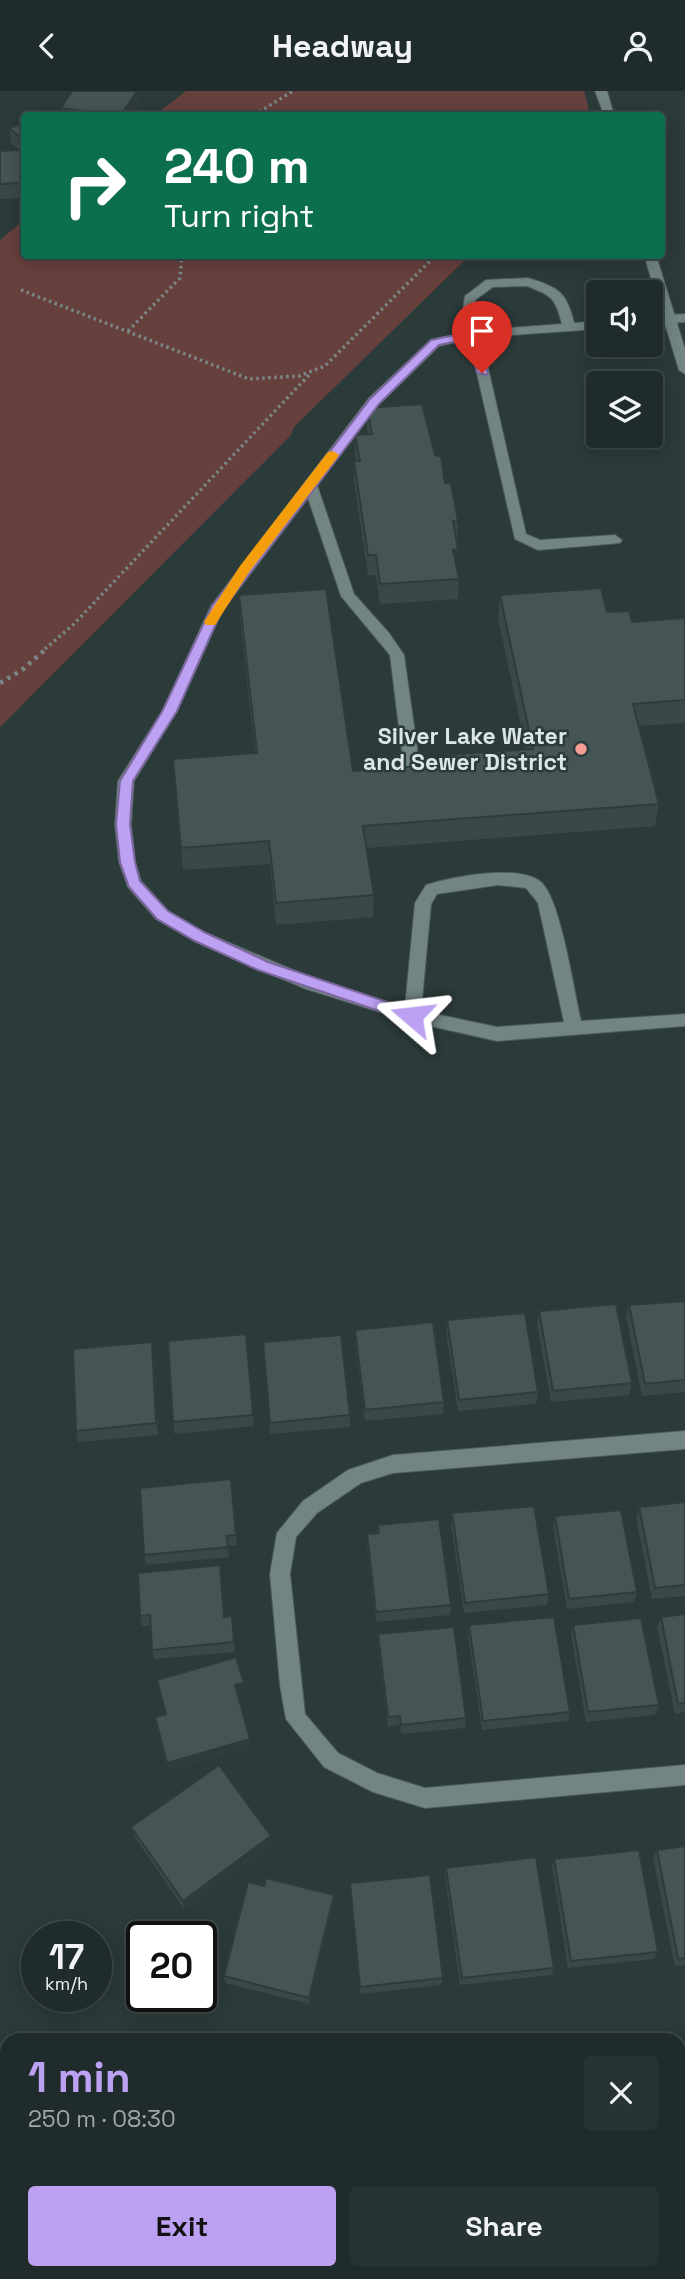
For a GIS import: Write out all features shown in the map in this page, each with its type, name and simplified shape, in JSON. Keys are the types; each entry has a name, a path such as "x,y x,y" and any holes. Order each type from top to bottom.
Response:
{"street":[{"path":"601,91 608,112"},
{"path":"651,259 685,370"},
{"path":"569,327 563,302 554,292 528,282 490,283 469,299 474,334 520,537 538,545 615,540"},
{"path":"663,320 685,319"},
{"path":"586,326 474,334 435,343 374,401 216,609 170,711 127,781 123,824 127,862 134,883 162,915 200,937 300,980 412,1016 497,1034 685,1020"},
{"path":"310,485 348,596 384,636 397,655 412,776"},
{"path":"412,1016 423,903 432,889 446,885 520,880 536,885 546,902 574,1029"},
{"path":"685,1440 393,1464 355,1476 310,1507 287,1533 279,1574 296,1719 331,1760 373,1782 425,1798 685,1775"}],"path":[{"path":"259,112 293,91"},
{"path":"128,331 180,278 182,259"},
{"path":"21,290 249,379 299,376 325,366 432,259"},
{"path":"0,683 22,670 74,624 312,371"}],"shaded area":[{"path":"186,91 584,91 588,106 588,112 159,112"},
{"path":"21,222 21,259 466,259 294,427 291,435 0,727 0,240"}],"building":[{"path":"72,91 137,91 123,112 61,108"},
{"path":"21,124 21,138 9,128"},
{"path":"21,150 20,183 0,184 0,151"},
{"path":"422,404 435,455 441,457 445,483 451,483 458,521 453,521 458,549 453,550 459,579 380,584 376,555 368,555 354,461 360,461 355,435 372,434 367,408"},
{"name":"Silver Lake Water and Sewer District","path":"601,588 607,612 629,611 632,622 685,618 685,700 633,704 659,804 363,826 374,895 276,903 269,841 181,848 173,759 257,753 239,595 326,589 353,771 449,764 447,755 533,749 500,595"},
{"path":"685,1301 685,1380 645,1384 629,1305"},
{"path":"616,1304 632,1383 553,1391 539,1311"},
{"path":"525,1313 538,1392 459,1400 447,1320"},
{"path":"433,1322 444,1402 365,1410 355,1330"},
{"path":"246,1334 253,1415 173,1422 168,1341"},
{"path":"341,1335 350,1415 270,1423 263,1342"},
{"path":"152,1342 156,1423 76,1431 73,1349"},
{"path":"231,1479 236,1535 227,1536 228,1547 144,1555 140,1488"},
{"path":"685,1502 685,1585 655,1588 639,1507"},
{"path":"534,1506 549,1594 465,1603 452,1513"},
{"path":"621,1510 637,1592 569,1599 555,1516"},
{"path":"439,1519 451,1605 376,1612 367,1534 379,1533 378,1525"},
{"path":"220,1565 224,1617 232,1616 234,1642 152,1650 150,1615 140,1616 138,1573"},
{"path":"685,1614 685,1703 678,1704 661,1617"},
{"path":"554,1617 570,1712 483,1721 469,1625"},
{"path":"641,1618 659,1705 588,1712 573,1625"},
{"path":"454,1627 466,1718 401,1725 400,1716 388,1717 378,1634"},
{"path":"236,1657 244,1683 235,1685 250,1739 167,1763 155,1717 166,1714 157,1680"},
{"path":"219,1765 271,1836 183,1901 131,1827"},
{"path":"685,1846 685,1958 678,1959 657,1850"},
{"path":"639,1850 658,1952 571,1961 554,1859"},
{"path":"536,1857 554,1968 462,1978 446,1868"},
{"path":"430,1875 443,1978 360,1987 350,1883"},
{"path":"266,1878 334,1895 309,1998 224,1976 248,1882 264,1886"}],"slow traffic":[{"path":"210,622 216,609 245,569 333,455"}],"place":[{"name":"Silver Lake Water and Sewer District","path":"581,749"}],"route":[{"path":"412,1016 312,985 263,966 200,937 162,915 134,883 127,862 123,824 127,781 170,711 216,609 374,401 435,343 452,338 474,334 482,373"}]}
